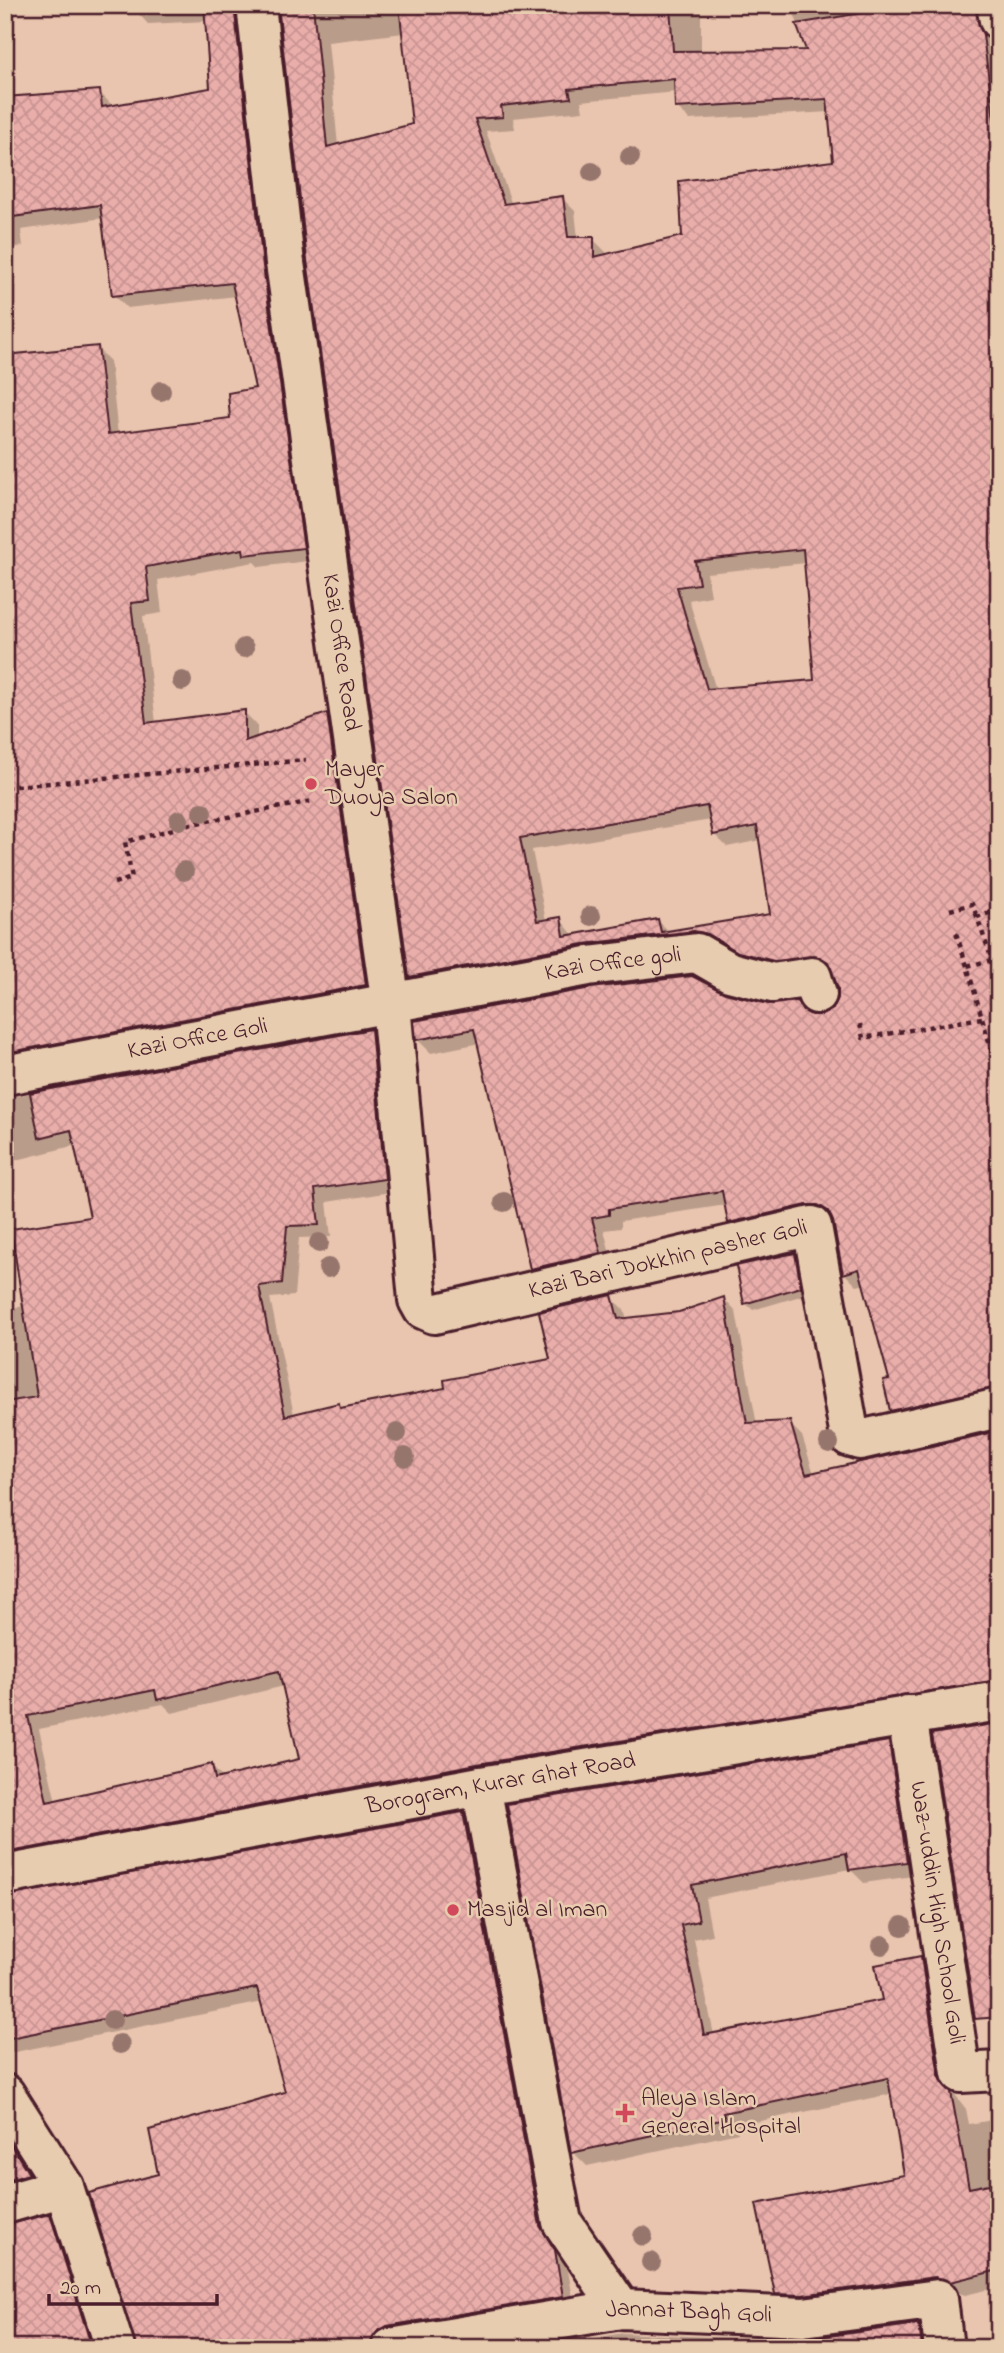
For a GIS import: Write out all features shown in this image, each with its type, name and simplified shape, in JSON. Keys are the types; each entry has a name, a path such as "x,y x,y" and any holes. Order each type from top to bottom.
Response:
{"street":[{"name":"Kazi Office Road","path":"256,5 285,263 391,1005 418,1300"},
{"path":"996,5 999,20"},
{"name":"Kazi Office goli","path":"391,1005 588,966 697,953 730,972 773,983 812,977 817,994"},
{"name":"Kazi Office Goli","path":"5,1075 391,1005"},
{"name":"Kazi Bari Dokkhin pasher Goli","path":"418,1300 423,1309 434,1314 811,1226 850,1437 860,1440 999,1408"},
{"name":"Borogram, Kurar Ghat Road","path":"5,1875 481,1786 999,1701"},
{"name":"Waz-uddin High School Goli","path":"907,1715 961,2073 999,2071"},
{"path":"481,1786 562,2222 621,2309"},
{"path":"5,2094 64,2187 115,2348"},
{"path":"5,2204 64,2187"},
{"name":"Jannat Bagh Goli","path":"391,2348 621,2309 803,2317 938,2299 944,2348"}],"path":[{"path":"5,787 358,775"},
{"path":"114,883 132,878 125,842 254,811 358,775"},
{"path":"994,858 999,871"},
{"path":"950,910 972,904 992,960 967,966"},
{"path":"977,916 999,910"},
{"path":"956,933 992,1052"},
{"path":"860,1024 863,1038 982,1018"}],"building":[{"path":"204,5 234,5 263,266 304,548 244,555 243,549 146,567 150,601 131,603 146,723 245,710 245,741 327,713 366,985 5,1053 5,355 98,346 108,434 230,418 228,393 255,388 232,283 112,296 100,205 5,218 5,97 100,90 102,107 210,88"},
{"path":"278,5 313,5 327,147 412,124 399,5 670,5 673,51 806,50 796,24 909,5 975,5 983,35 999,158 999,1387 890,1411 883,1380 889,1379 859,1269 843,1274 833,1221 828,1211 818,1205 807,1205 728,1223 722,1191 609,1209 609,1215 592,1218 601,1253 530,1269 474,1029 416,1040 414,1021 591,988 692,976 725,993 768,1004 797,1001 802,1010 811,1015 822,1015 833,1009 838,998 838,988 828,962 820,957 774,961 738,952 708,934 694,931 584,944 409,977 307,260","holes":["674,79 675,108 827,99 833,161 679,181 682,236 594,257 594,237 568,237 563,196 504,204 475,119 503,117 501,106 571,98 569,89","803,549 814,680 707,689 677,587 699,584 695,561","707,806 713,835 757,826 770,914 661,932 658,919 564,936 561,917 537,921 520,838"]},
{"path":"371,1029 385,1179 315,1189 319,1225 287,1226 282,1283 259,1286 285,1416 339,1403 340,1408 445,1388 444,1380 550,1359 539,1312 612,1295 618,1319 679,1312 724,1297 747,1423 790,1421 806,1474 999,1431 999,1680 477,1764 5,1853 5,1402 37,1397 11,1229 90,1217 71,1130 39,1138 30,1093","holes":["279,1671 299,1759 215,1779 212,1764 47,1802 28,1716 155,1690 157,1700"]},
{"path":"795,1253 801,1287 744,1304 736,1266"},
{"path":"999,1723 999,2017 975,2019 932,1734"},
{"path":"889,1741 907,1862 849,1870 846,1853 692,1885 699,1921 681,1925 704,2035 882,2000 875,1965 921,1956 939,2076 951,2092 969,2188 989,2184 999,2224 999,2270 950,2282 935,2277 802,2295 775,2294 756,2204 904,2175 888,2078 723,2113 725,2119 571,2153 507,1804"},
{"path":"463,1812 540,2226 555,2250 563,2297 387,2326 377,2332 370,2348 136,2348 89,2193 158,2174 149,2130 285,2092 257,1988 5,2039 5,1896"},
{"path":"5,2135 29,2174 5,2181"},
{"path":"50,2214 92,2348 5,2348 5,2225"},
{"path":"919,2324 922,2348 787,2348 784,2338 806,2339"}],"place":[{"name":"Mayer Duoya Salon","path":"311,784"},
{"name":"Masjid al Iman","path":"453,1910"},
{"name":"Aleya Islam General Hospital","path":"625,2113"}]}
